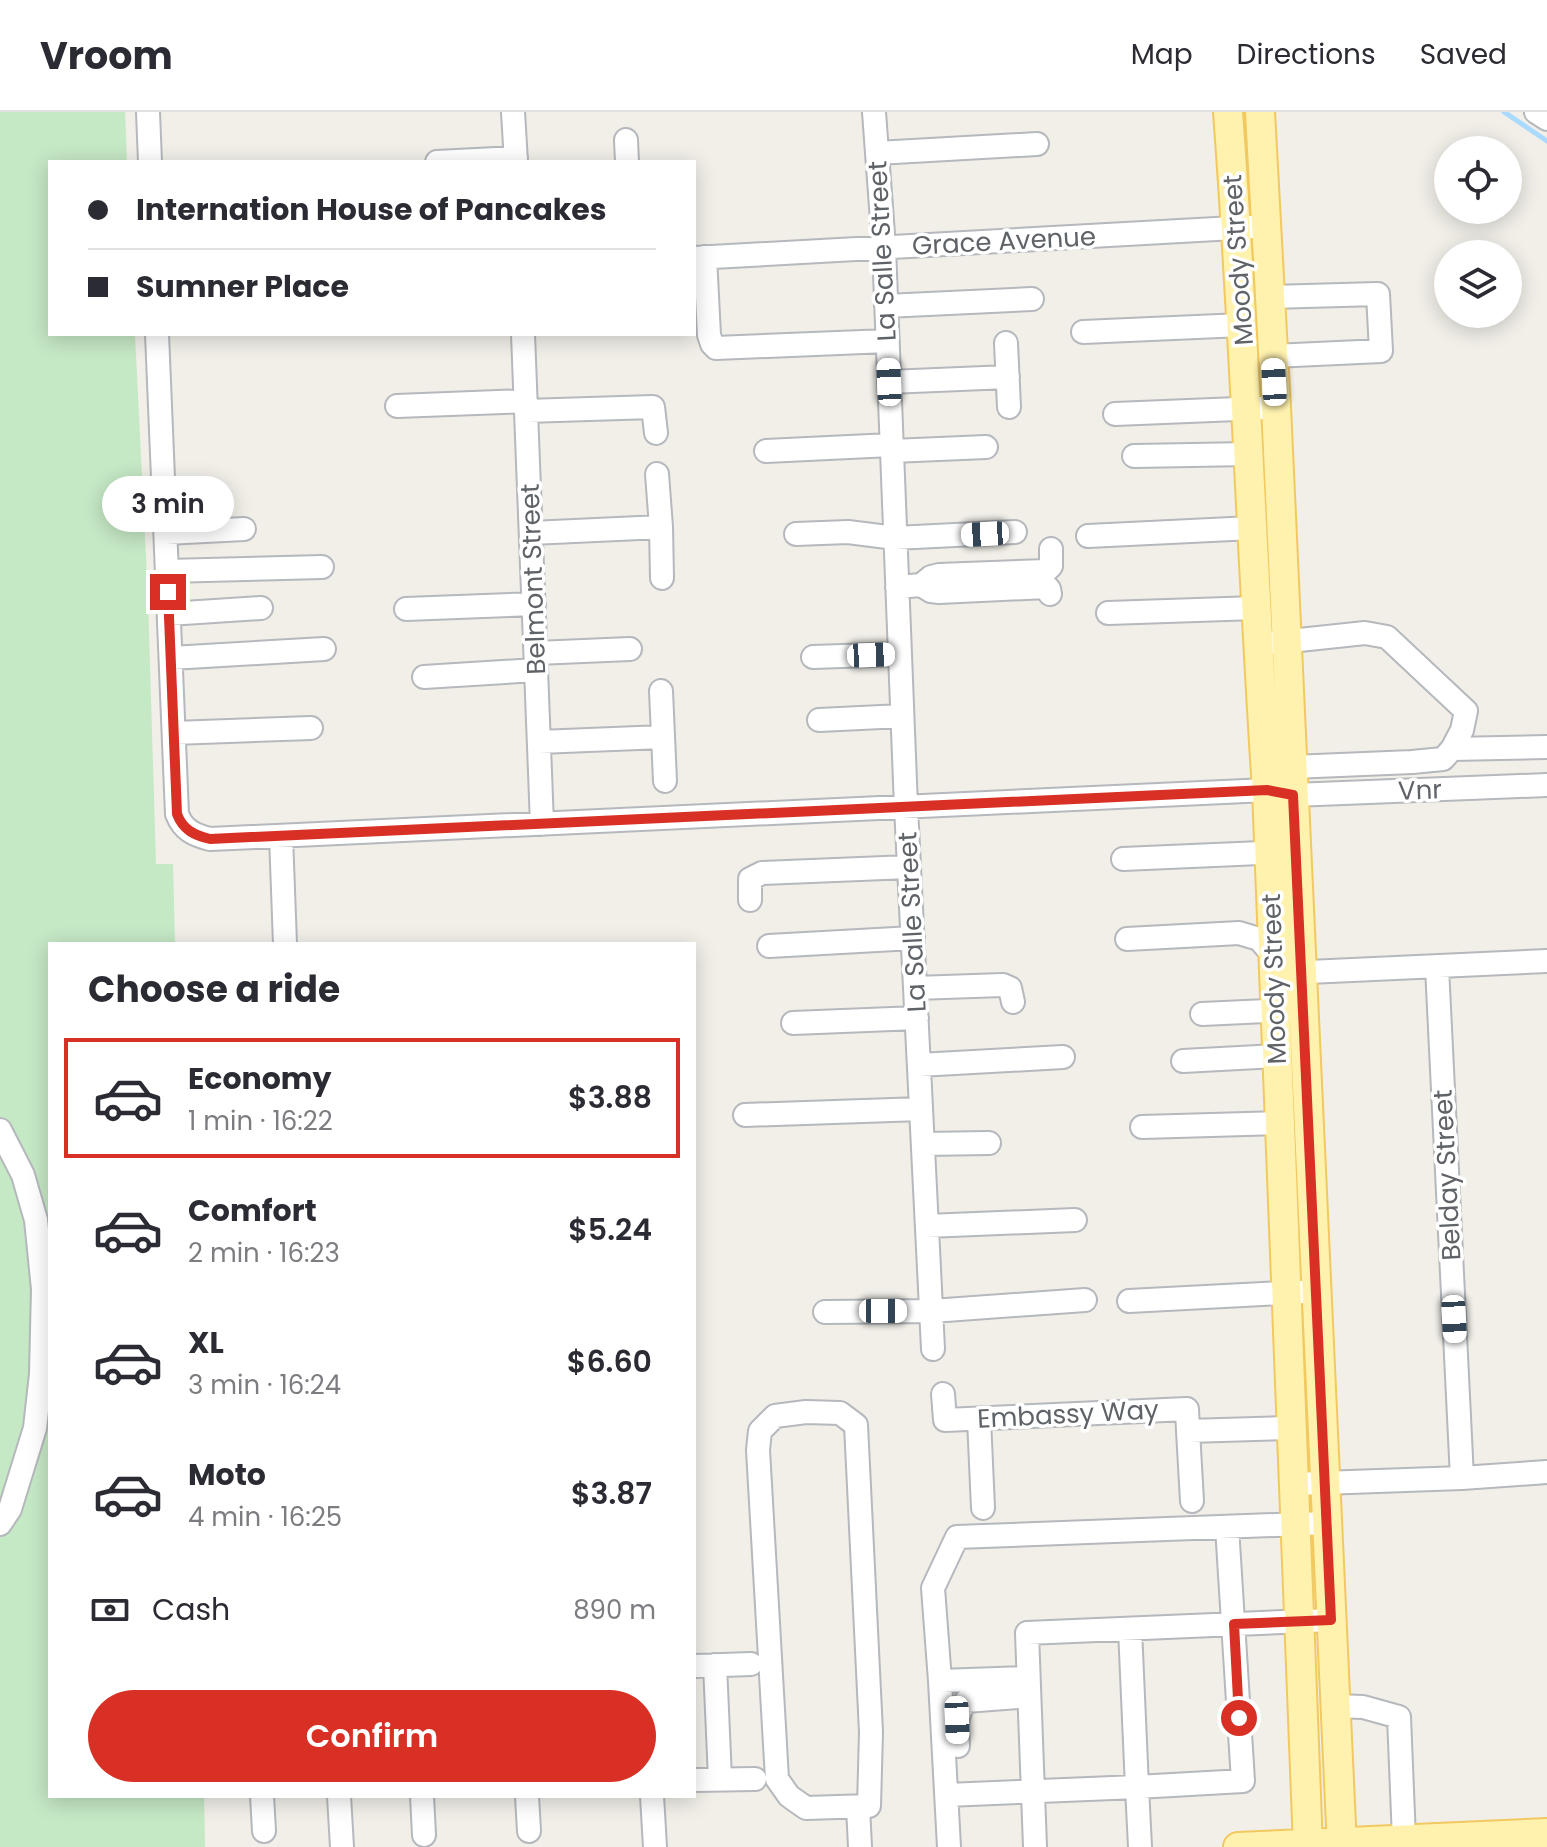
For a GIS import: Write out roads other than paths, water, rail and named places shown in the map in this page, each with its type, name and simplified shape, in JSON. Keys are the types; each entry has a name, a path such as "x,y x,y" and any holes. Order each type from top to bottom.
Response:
{"main road":[{"name":"Moody Street","path":"1228,112 1247,408 1257,644 1280,792 1289,1010 1316,1291 1331,1620 1349,1706 1342,1844"},
{"name":"Moody Street","path":"1260,112 1292,767 1280,792"},
{"name":"Moody Street","path":"1289,1010 1277,1056 1308,1845"},
{"path":"1238,1847 1547,1833"}],"street":[{"path":"148,112 150,160"},
{"path":"513,112 516,160"},
{"name":"La Salle Street","path":"874,112 884,248 906,807 933,1349"},
{"path":"1536,112 1547,119"},
{"path":"877,153 1037,144"},
{"name":"Grace Avenue","path":"699,257 1265,226"},
{"path":"699,257 709,335 716,348 887,341"},
{"path":"1270,297 1378,294 1381,351 1273,356"},
{"path":"886,306 1032,299"},
{"path":"1083,332 1242,325"},
{"path":"157,336 174,733 311,728"},
{"name":"Belmont Street","path":"523,336 542,824"},
{"path":"1006,343 1009,407"},
{"path":"889,382 1008,377"},
{"path":"397,406 653,407 656,433"},
{"path":"1115,414 1276,407"},
{"path":"766,451 986,447"},
{"path":"1134,456 1249,454"},
{"path":"657,474 662,578"},
{"path":"531,533 661,527"},
{"path":"1088,536 1252,528"},
{"path":"166,533 244,529"},
{"path":"796,534 848,532 895,538 1015,532"},
{"path":"897,587 921,585 939,575 1046,571 1051,566 1051,549"},
{"path":"167,571 322,567"},
{"path":"921,585 939,592 1047,587 1050,594"},
{"path":"406,609 534,604"},
{"path":"169,614 261,608"},
{"path":"1108,613 1256,608"},
{"path":"1257,644 1365,633 1387,637 1466,711 1462,730 1443,759 1292,767"},
{"path":"171,658 324,649"},
{"path":"424,677 630,649"},
{"path":"813,657 900,654"},
{"path":"661,691 665,781"},
{"path":"819,720 902,716"},
{"name":"Vnr","path":"174,733 177,814 190,832 210,839 906,807 1547,785"},
{"path":"539,742 663,737"},
{"path":"1452,749 1547,747"},
{"path":"281,836 285,942"},
{"path":"1123,859 1282,852"},
{"path":"750,900 750,879 762,873 909,867"},
{"path":"1127,939 1239,933 1259,939 1287,963 1437,967 1547,961"},
{"path":"769,946 913,938"},
{"name":"Belday Street","path":"1437,967 1462,1478"},
{"path":"915,988 1003,985 1010,988 1013,1002"},
{"path":"1202,1014 1289,1010"},
{"path":"793,1023 917,1018"},
{"path":"1183,1061 1277,1056"},
{"path":"919,1065 1063,1057"},
{"path":"745,1115 921,1109"},
{"path":"1142,1127 1280,1123"},
{"path":"0,1130 23,1175 36,1220 43,1289 41,1374 35,1428 10,1509 0,1524"},
{"path":"923,1144 989,1143"},
{"path":"927,1226 1075,1220"},
{"path":"1129,1301 1316,1291"},
{"path":"825,1312 932,1311 1085,1300"},
{"name":"Embassy Way","path":"943,1394 945,1420 1187,1409 1188,1431 1291,1428"},
{"path":"806,1412 840,1413 856,1425 871,1732 869,1806 858,1807 806,1808 789,1796 777,1779 758,1450 760,1431 775,1416 806,1412"},
{"path":"979,1419 983,1508"},
{"path":"1188,1431 1192,1501"},
{"path":"1294,1484 1547,1472"},
{"path":"953,1795 933,1588 957,1537 1327,1523"},
{"path":"953,1795 1243,1781 1227,1527"},
{"path":"1035,1847 1027,1633 1331,1620"},
{"path":"1130,1629 1140,1847"},
{"path":"720,1779 704,1666 751,1664"},
{"path":"940,1681 1029,1687"},
{"path":"949,1847 959,1709 966,1701 1029,1687"},
{"path":"1349,1706 1399,1717 1404,1839"},
{"path":"696,1780 755,1779"},
{"path":"262,1798 264,1831"},
{"path":"339,1798 342,1847"},
{"path":"422,1798 424,1835"},
{"path":"527,1798 529,1831"},
{"path":"652,1798 655,1847"},
{"path":"858,1807 860,1847"}],"waterway":[{"path":"1504,112 1547,141"}]}
